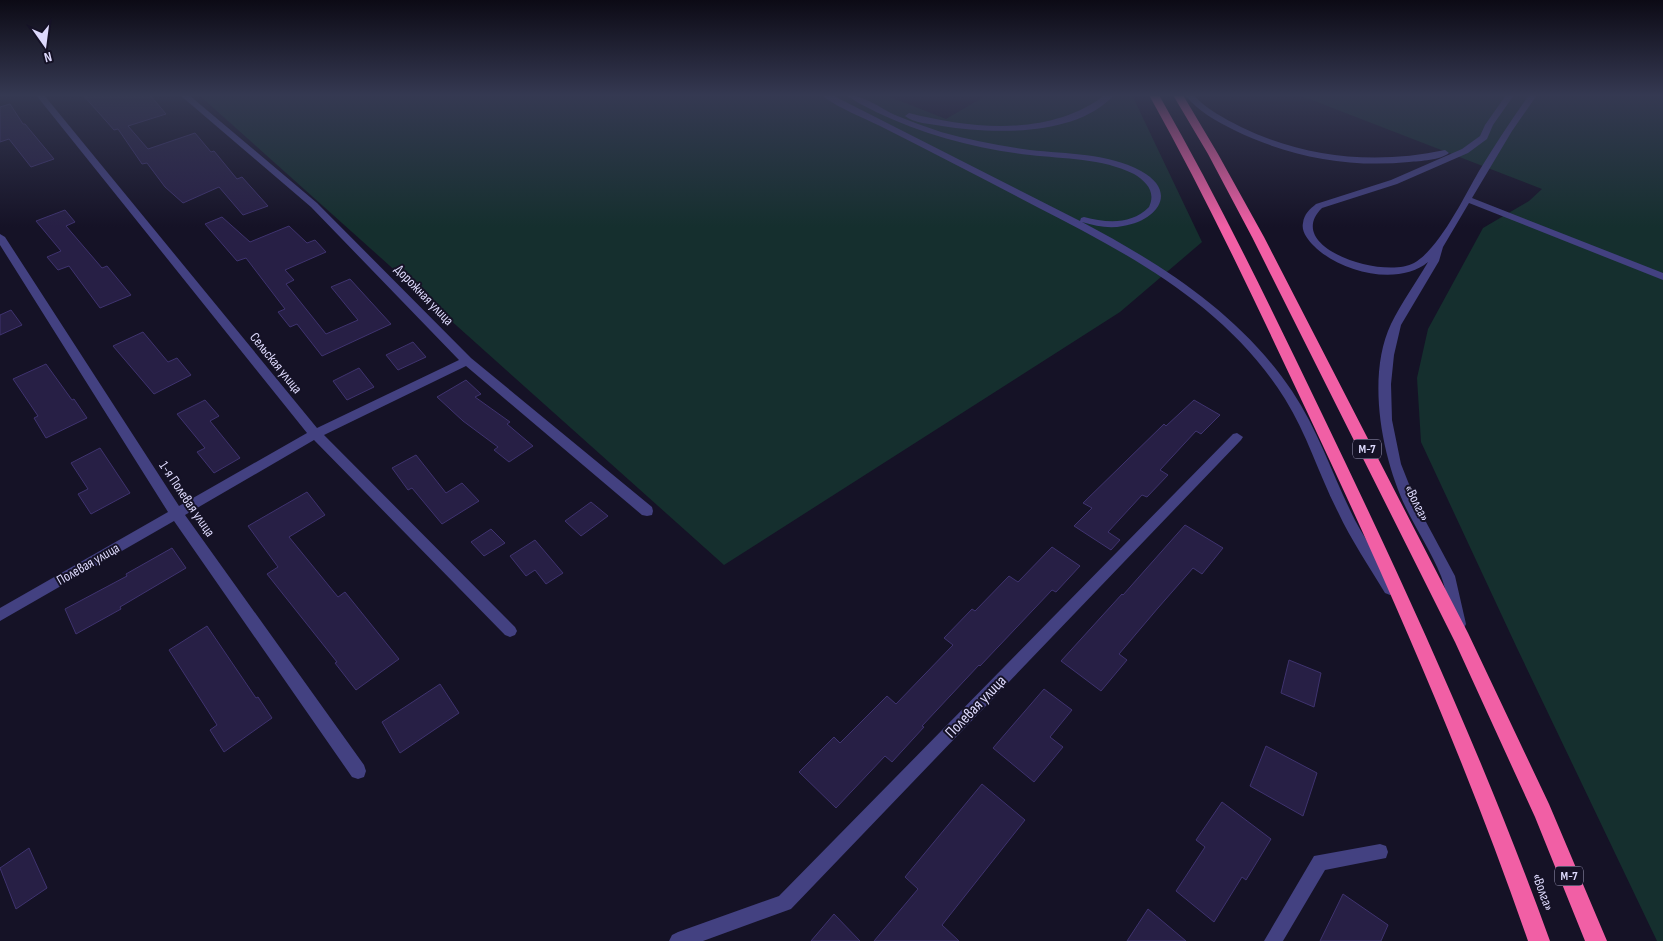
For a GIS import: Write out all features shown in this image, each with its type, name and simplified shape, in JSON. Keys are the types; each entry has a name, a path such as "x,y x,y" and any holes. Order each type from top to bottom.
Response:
{"highway":[{"name":"«Волга»","path":"1179,139 1231,239 1363,514 1419,638 1490,807 1539,941"},
{"name":"«Волга»","path":"1203,139 1258,237 1462,638 1542,811 1596,941"}],"street":[{"name":"Сельская улица","path":"76,139 315,434 510,631"},
{"name":"Дорожная улица","path":"236,139 314,205 468,361 647,512"},
{"path":"914,139 1095,231 1160,269 1201,298 1242,337 1277,379 1300,414 1345,513 1419,638"},
{"path":"955,139 993,147 1104,161 1124,166 1148,180 1155,187 1158,196 1157,204 1151,212 1140,219 1126,224 1111,225 1077,218 1000,182"},
{"path":"1264,139 1307,152 1350,159 1382,161 1445,153 1472,139"},
{"path":"1481,139 1465,151 1394,182 1319,206 1307,218 1307,226 1311,235 1324,250 1349,263 1367,268 1397,271 1421,264 1438,247 1503,139"},
{"path":"1467,199 1663,277"},
{"name":"1-я Полевая улица","path":"0,237 176,512 358,771"},
{"path":"1438,247 1434,261 1409,301 1394,332 1388,354 1385,384 1386,420 1395,464 1412,507 1448,576 1462,638"},
{"name":"Полевая улица","path":"0,615 176,512 315,434 468,361"},
{"name":"Полевая улица","path":"687,940 785,903 1237,437"},
{"path":"1272,941 1320,862 1380,852"}],"green space":[{"path":"248,139 1153,139 1202,242 1120,312 724,565"},
{"path":"1413,139 1663,139 1663,941 1657,941 1421,442 1417,378 1428,329 1483,228 1529,201 1542,189"}],"building":[{"path":"0,139 37,139 54,159 31,167 9,139 0,142"},
{"path":"125,139 139,139 148,149 178,139 200,139 211,152 214,151 237,179 242,177 268,206 243,215 219,187 183,203 165,187 147,163 142,164"},
{"path":"65,210 75,222 66,226 102,268 107,266 131,295 100,308 69,266 58,270 47,257 61,251 36,221"},
{"path":"222,217 250,242 289,226 307,243 315,240 326,252 285,270 294,280 286,284 326,334 358,320 331,287 350,279 391,324 322,356 297,324 290,327 278,312 285,309 246,258 237,261 205,224"},
{"path":"11,310 22,325 0,335 0,315"},
{"path":"143,332 168,362 177,358 191,375 154,394 113,346"},
{"path":"413,342 426,357 398,370 386,355"},
{"path":"46,364 87,418 46,438 34,418 38,416 13,379"},
{"path":"359,368 374,387 347,400 333,381"},
{"path":"466,380 481,394 475,397 510,422 507,424 533,446 509,462 494,450 498,447 463,421 437,397"},
{"path":"205,400 219,416 210,421 240,458 214,473 197,452 205,448 177,414"},
{"path":"1194,400 1220,415 1201,434 1196,431 1160,470 1168,475 1147,497 1142,495 1108,532 1120,540 1111,550 1074,526 1092,508 1083,503 1164,424 1166,426"},
{"path":"100,448 130,493 91,514 78,494 88,489 71,463"},
{"path":"416,455 446,493 462,483 479,501 442,524 412,488 408,490 392,468"},
{"path":"307,492 325,515 289,537 338,597 345,592 399,659 356,690 335,663 337,662 267,574 278,567 248,526"},
{"path":"591,502 608,516 581,536 565,521"},
{"path":"1185,525 1223,548 1202,574 1193,568 1158,608 1119,654 1127,660 1101,691 1061,661"},
{"path":"491,529 505,543 484,556 471,542"},
{"path":"535,540 563,573 546,584 535,570 526,576 510,556"},
{"path":"1052,547 1080,566 1056,592 1052,590 979,665 922,726 924,727 892,762 885,756 836,808 799,772 834,737 840,743 887,696 896,704 953,645 944,638 972,609 975,611 1009,576 1018,582"},
{"path":"172,548 186,568 120,607 121,609 76,634 65,609 127,576 126,574"},
{"path":"207,626 256,698 258,697 272,718 224,752 210,730 217,725 169,650"},
{"path":"1289,660 1321,673 1314,707 1281,693"},
{"path":"440,684 459,713 400,753 382,722"},
{"path":"1044,689 1072,710 1050,737 1063,747 1034,782 993,748"},
{"path":"1266,746 1317,773 1303,816 1250,786"},
{"path":"982,784 1025,820 942,925 959,941 874,941 918,889 905,877"},
{"path":"1222,802 1271,839 1246,880 1242,877 1214,922 1176,891 1205,847 1196,840"},
{"path":"29,848 47,888 16,909 0,868"},
{"path":"1343,894 1388,925 1381,941 1320,941"},
{"path":"1148,909 1186,941 1127,941"},
{"path":"834,914 860,941 811,941"}]}
